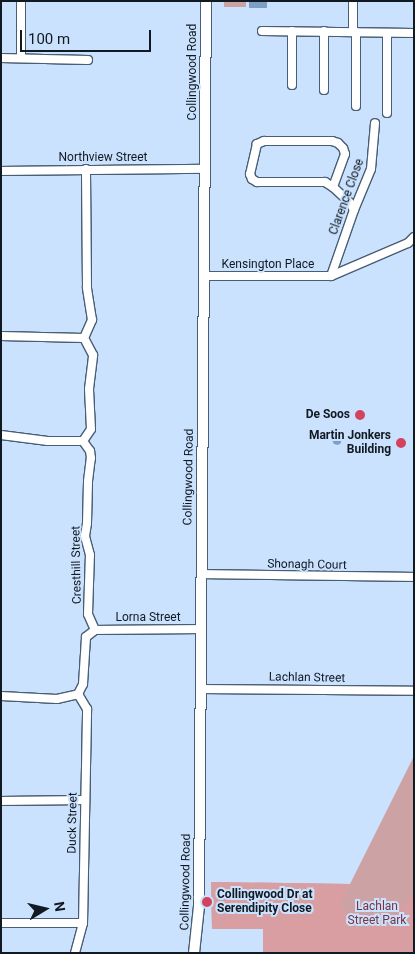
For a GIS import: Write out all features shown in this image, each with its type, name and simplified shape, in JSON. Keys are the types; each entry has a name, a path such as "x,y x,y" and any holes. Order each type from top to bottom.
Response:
{"street":[{"path":"21,1 21,58"},
{"name":"Collingwood Road","path":"194,953 199,906 206,1"},
{"path":"353,1 356,106"},
{"path":"262,31 414,33"},
{"path":"292,31 292,85"},
{"path":"324,31 324,90"},
{"path":"387,114 388,33"},
{"path":"1,58 88,60"},
{"name":"Clarence Close","path":"331,276 354,210 371,169 375,123"},
{"path":"333,186 344,154 343,148 338,144 332,142 264,141 257,144 250,174 252,180 257,182 325,182 333,186 350,203 354,210"},
{"path":"1,436 48,441 83,441 91,429 89,388 92,355 84,338 92,320 87,287 86,169"},
{"name":"Northview Street","path":"1,171 204,169"},
{"path":"331,276 413,238"},
{"name":"Kensington Place","path":"204,276 331,276"},
{"path":"1,336 84,338"},
{"name":"Cresthill Street","path":"83,441 90,451 91,458 88,481 88,524 85,536 90,555 88,614 95,630"},
{"name":"Shonagh Court","path":"201,574 414,578"},
{"name":"Lorna Street","path":"95,630 201,629"},
{"path":"1,696 56,699 78,694 83,684 86,637 95,630"},
{"name":"Lachlan Street","path":"200,689 414,691"},
{"name":"Duck Street","path":"76,953 84,923 84,800 87,708 78,694"},
{"path":"1,801 84,800"},
{"path":"1,923 84,923"}],"green space":[{"path":"224,1 246,1 246,7 224,7"},
{"name":"Lachlan Street Park","path":"414,756 414,953 263,953 263,929 212,929 211,882 350,884"}],"shaded area":[{"path":"211,882 350,884 340,904 360,930 394,919 414,891 414,953 263,953 263,929 212,929"}],"water":[{"path":"249,1 267,1 267,8 249,8"},
{"path":"337,428 341,431 341,443 338,445 334,444 329,434 331,429"}],"place":[{"name":"De Soos","path":"360,415"},
{"name":"Martin Jonkers Building","path":"401,443"},
{"name":"Collingwood Dr at Serendipity Close","path":"207,902"}]}
